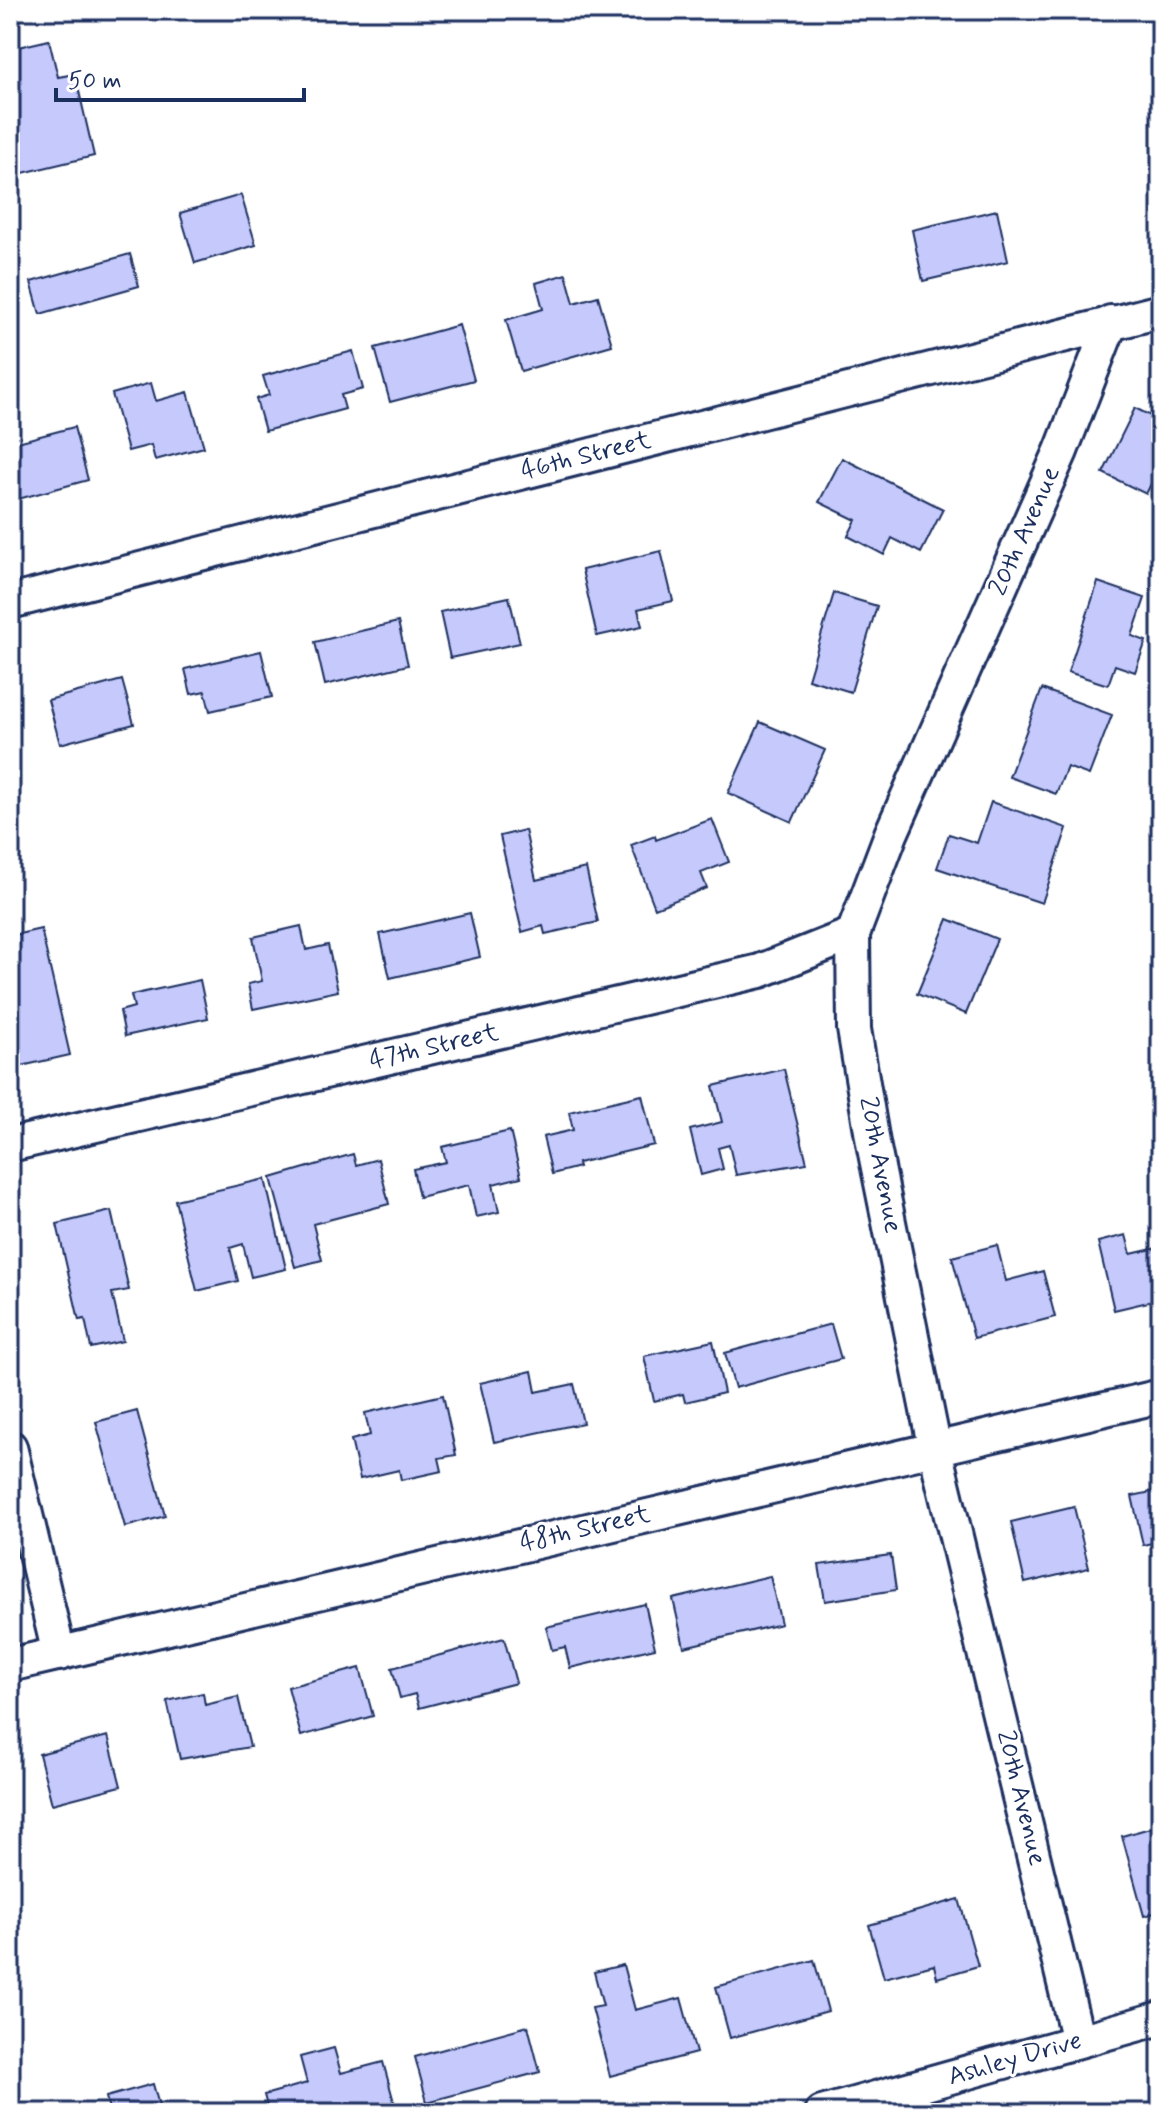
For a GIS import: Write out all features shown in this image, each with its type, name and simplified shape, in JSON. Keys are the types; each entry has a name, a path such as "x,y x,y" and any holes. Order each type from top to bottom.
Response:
{"street":[{"name":"46th Street","path":"10,602 1161,311"},
{"name":"20th Avenue","path":"1078,2041 935,1450 873,1143 854,1029 853,934 891,834 1061,451 1111,322"},
{"name":"47th Street","path":"10,1145 760,971 853,934"},
{"name":"48th Street","path":"10,1665 1161,1396"},
{"path":"10,1447 59,1654"},
{"name":"Ashley Drive","path":"822,2113 1161,2018"}],"building":[{"path":"49,40 58,77 75,74 94,156 10,176 10,49"},
{"path":"241,195 256,245 195,263 180,213"},
{"path":"997,210 1008,261 923,281 912,230"},
{"path":"130,254 139,286 40,314 31,282"},
{"path":"566,274 574,303 598,296 612,345 521,371 506,320 543,309 536,283"},
{"path":"459,325 474,380 390,402 375,348"},
{"path":"353,351 363,389 341,395 345,409 265,431 256,399 269,395 263,376"},
{"path":"151,383 156,401 188,392 204,447 155,460 151,445 128,451 112,394"},
{"path":"1135,408 1161,421 1161,479 1155,476 1146,494 1103,473"},
{"path":"74,427 88,480 11,501 10,444"},
{"path":"842,458 943,509 921,553 892,538 884,555 848,536 856,520 819,502"},
{"path":"661,551 673,601 638,609 642,626 597,636 582,570"},
{"path":"1098,582 1145,598 1132,636 1146,641 1135,672 1115,665 1108,685 1068,672"},
{"path":"834,593 877,606 851,692 808,679"},
{"path":"509,597 520,643 450,658 440,612"},
{"path":"398,622 408,665 325,685 315,642"},
{"path":"261,651 272,697 210,711 205,691 191,694 185,669"},
{"path":"122,680 134,724 60,744 48,700"},
{"path":"1042,689 1112,715 1089,775 1067,767 1056,794 1009,777"},
{"path":"760,722 825,750 792,822 728,793"},
{"path":"991,802 1067,828 1042,903 937,868 949,834 977,843"},
{"path":"712,819 729,862 701,873 707,888 655,908 631,845 655,836 656,840"},
{"path":"525,830 536,880 586,868 598,922 545,934 543,926 522,932 500,836"},
{"path":"470,913 480,957 390,978 380,934"},
{"path":"948,919 997,939 966,1014 917,994"},
{"path":"301,926 306,950 328,945 338,991 253,1009 248,984 262,981 253,937"},
{"path":"41,929 70,1055 17,1067 10,1038 10,936"},
{"path":"200,980 208,1018 125,1036 120,1011 134,1007 131,995"},
{"path":"784,1069 807,1163 736,1175 729,1145 718,1148 723,1169 701,1175 690,1130 722,1122 713,1086"},
{"path":"642,1095 654,1145 578,1163 579,1167 552,1174 543,1137 573,1130 569,1112"},
{"path":"510,1131 521,1177 493,1184 499,1212 476,1217 469,1185 419,1197 413,1169 446,1162 442,1147"},
{"path":"353,1154 356,1165 378,1159 389,1204 313,1224 322,1260 295,1267 271,1178"},
{"path":"265,1179 286,1269 251,1277 243,1244 230,1248 238,1281 197,1291 175,1200"},
{"path":"111,1211 129,1290 112,1293 123,1341 91,1348 85,1319 79,1320 57,1224"},
{"path":"1126,1235 1131,1254 1161,1247 1161,1299 1114,1310 1098,1242"},
{"path":"997,1245 1006,1281 1043,1271 1055,1317 974,1338 952,1257"},
{"path":"831,1324 841,1359 735,1388 725,1353"},
{"path":"713,1341 724,1393 685,1402 683,1394 654,1401 644,1356"},
{"path":"532,1371 536,1392 574,1384 583,1423 494,1442 480,1383"},
{"path":"443,1395 456,1455 439,1458 442,1471 401,1480 399,1470 360,1479 351,1440 370,1435 365,1413"},
{"path":"137,1411 165,1516 125,1527 96,1422"},
{"path":"1161,1490 1161,1541 1143,1545 1132,1496"},
{"path":"1074,1507 1089,1568 1025,1583 1011,1522"},
{"path":"891,1555 896,1590 825,1601 819,1565"},
{"path":"770,1576 781,1624 684,1647 673,1599"},
{"path":"645,1604 655,1648 570,1668 565,1647 552,1650 546,1627"},
{"path":"504,1638 516,1683 419,1708 415,1694 400,1698 392,1668"},
{"path":"360,1668 373,1716 301,1736 288,1687"},
{"path":"203,1693 205,1705 238,1697 250,1747 180,1759 167,1701"},
{"path":"108,1736 121,1786 52,1804 39,1754"},
{"path":"1157,1826 1161,1841 1161,1911 1144,1916 1122,1836"},
{"path":"959,1899 978,1966 937,1978 934,1965 884,1978 869,1925"},
{"path":"814,1960 828,2011 730,2038 716,1987"},
{"path":"623,1965 635,2010 681,1998 696,2053 610,2076 592,2008 603,2006 594,1972"},
{"path":"528,2026 540,2072 427,2102 415,2057"},
{"path":"334,2048 341,2073 383,2062 397,2113 269,2113 264,2095 307,2083 300,2057"},
{"path":"153,2084 161,2113 110,2113 106,2097"}]}
